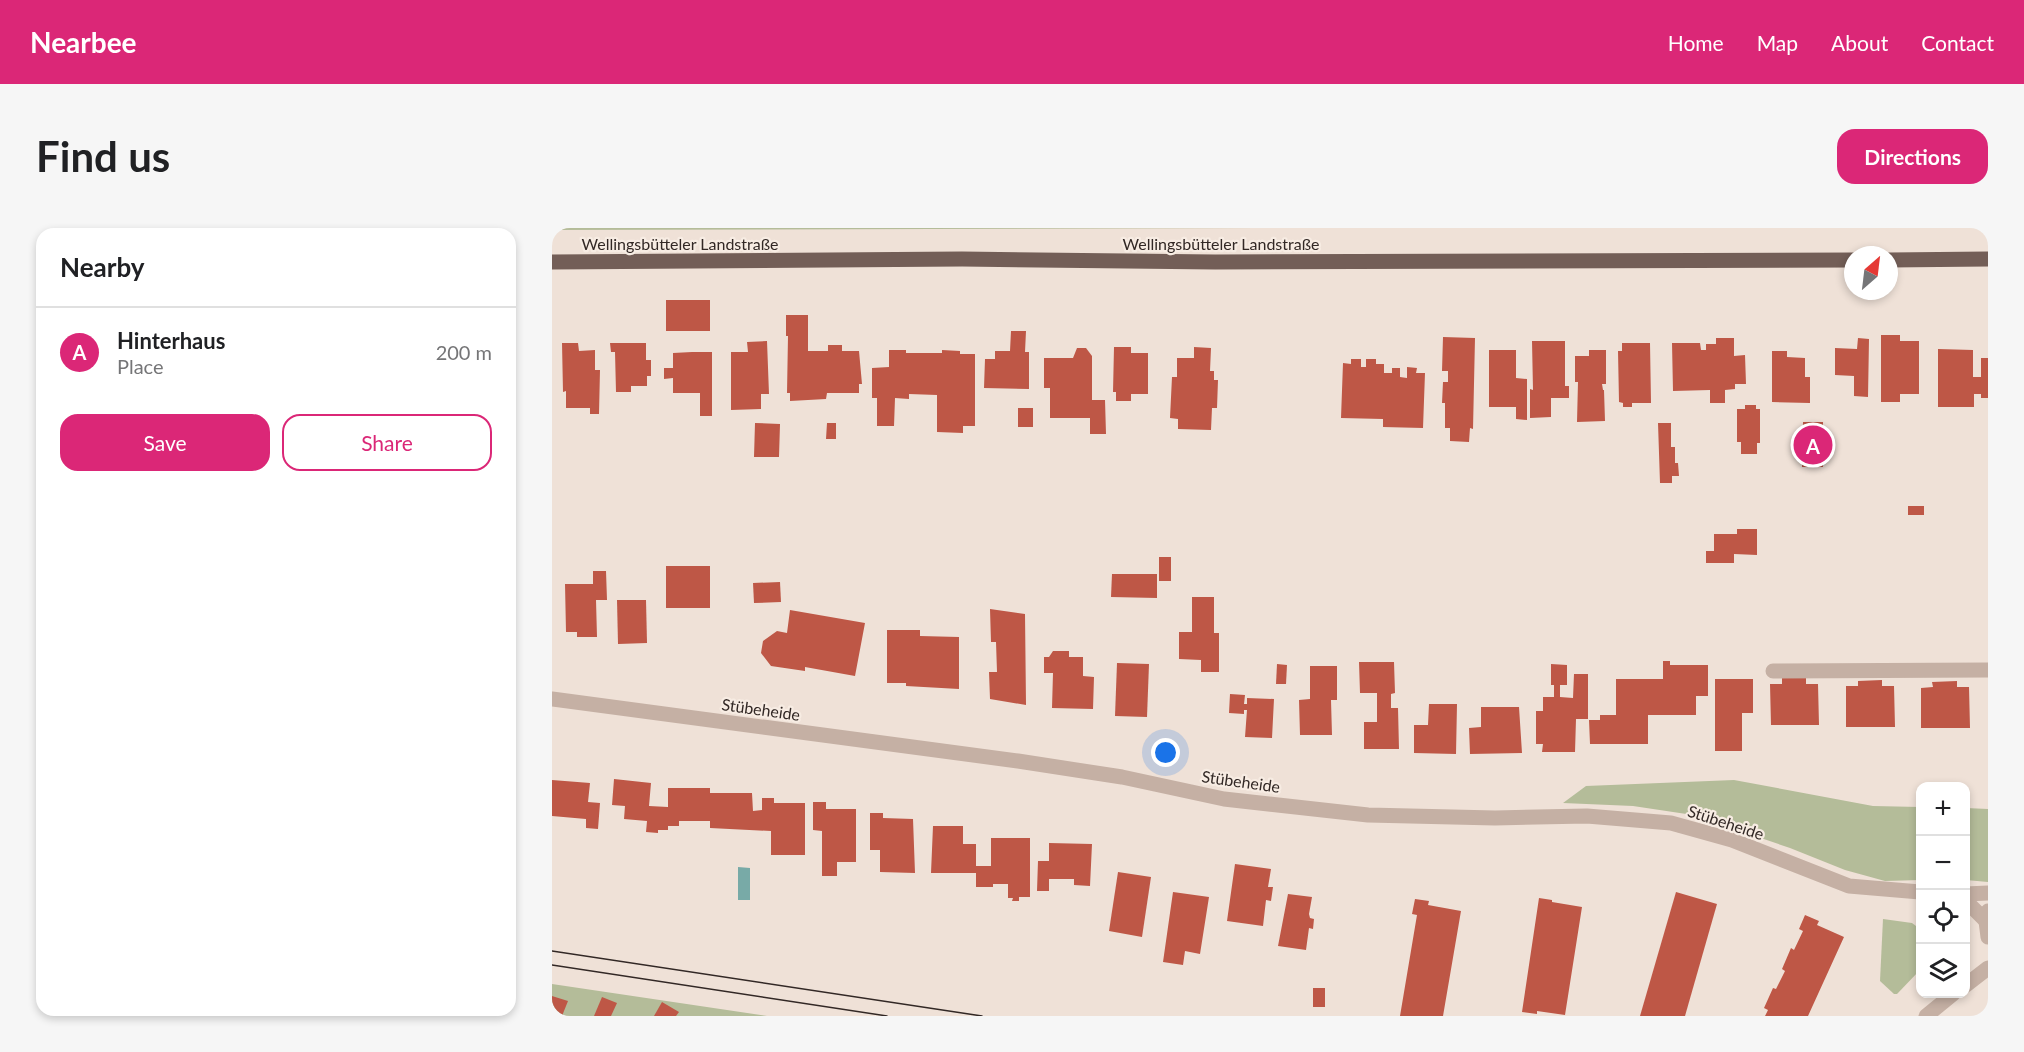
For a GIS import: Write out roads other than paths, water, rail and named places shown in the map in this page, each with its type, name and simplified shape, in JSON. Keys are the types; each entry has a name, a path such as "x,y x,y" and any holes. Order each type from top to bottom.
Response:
{"main road":[{"name":"Wellingsbütteler Landstraße","path":"552,262 950,259 1215,262 1844,260"},
{"path":"1898,260 1988,259"}],"street":[{"path":"1773,671 1988,670"},
{"name":"Stübeheide","path":"552,699 1018,761 1122,777 1235,800 1368,814 1495,818 1587,816 1671,823 1732,840 1849,886 1916,892"},
{"path":"1970,894 1988,893"},
{"path":"1970,906 1987,923"},
{"path":"1970,981 1988,968"},
{"path":"1926,1016 1947,998"}],"water":[{"path":"738,867 750,868 750,900 738,900"}],"tram line":[{"path":"552,951 982,1016"},
{"path":"552,965 887,1016"}],"place":[{"name":"Hinterhaus","path":"1813,445"}]}
